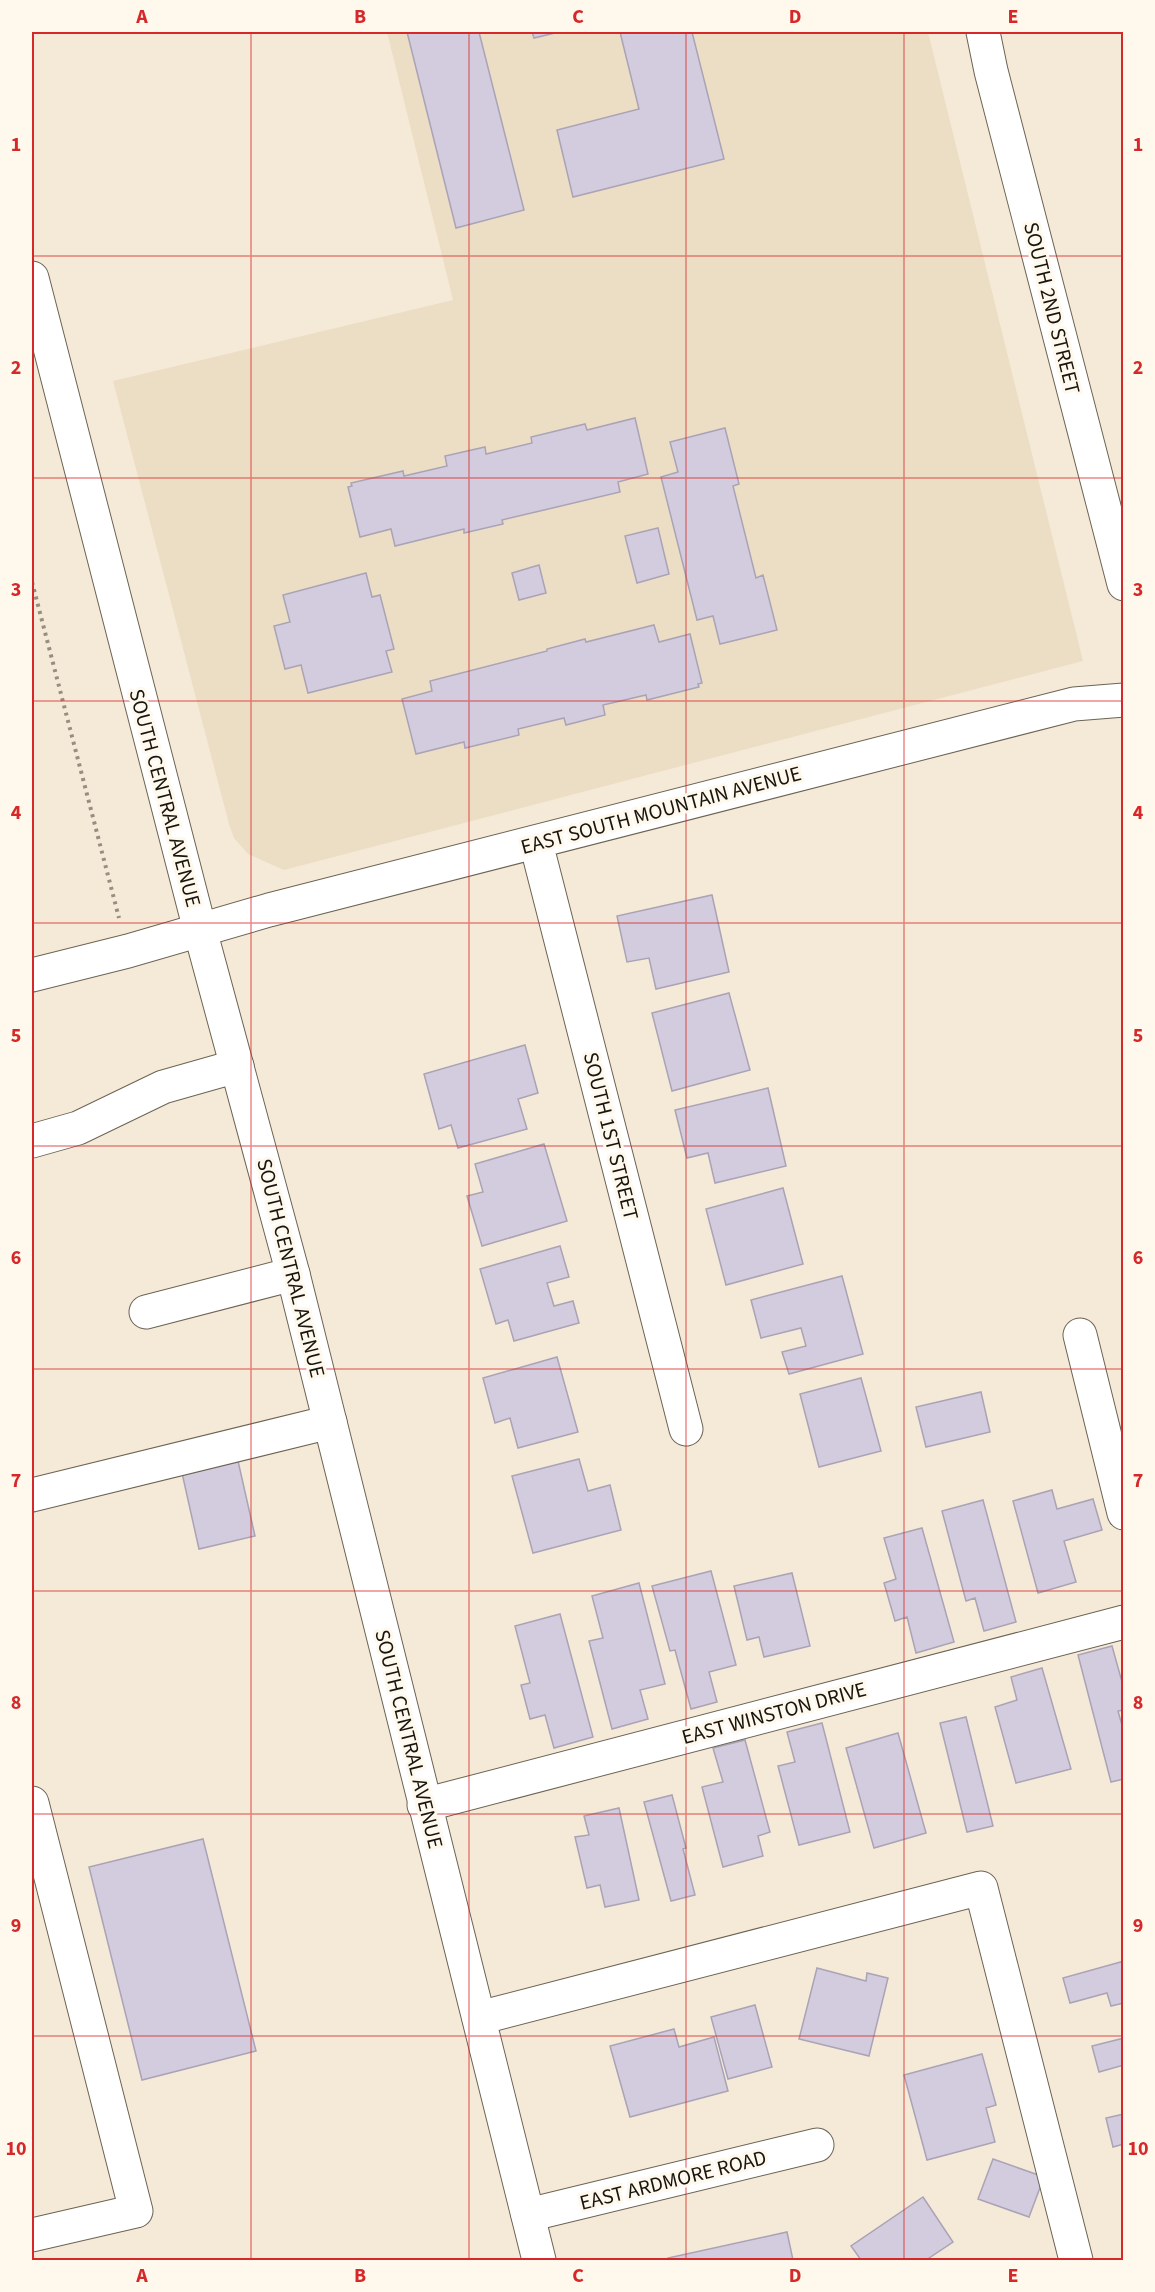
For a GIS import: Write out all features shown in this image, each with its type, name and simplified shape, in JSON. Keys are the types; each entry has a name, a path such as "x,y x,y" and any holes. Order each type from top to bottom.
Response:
{"street":[{"name":"SOUTH 2ND STREET","path":"983,32 991,71 1124,584"},
{"name":"SOUTH CENTRAL AVENUE","path":"32,278 200,930 293,1274 539,2260"},
{"name":"EAST SOUTH MOUNTAIN AVENUE","path":"32,975 1074,704 1124,700"},
{"name":"SOUTH 1ST STREET","path":"536,843 686,1429"},
{"path":"32,1141 78,1128 163,1087 237,1066"},
{"path":"146,1312 293,1274"},
{"path":"1080,1335 1124,1513"},
{"path":"32,1494 330,1422"},
{"name":"EAST WINSTON DRIVE","path":"424,1805 1124,1622"},
{"path":"32,1803 136,2211 32,2235"},
{"path":"479,2018 981,1888 1076,2260"},
{"name":"EAST ARDMORE ROAD","path":"528,2215 817,2145"}],"path":[{"path":"32,582 128,951"}],"shaded area":[{"path":"387,32 928,32 1083,661 284,870 248,854 234,838 229,824 113,381 453,300"}],"building":[{"path":"407,32 479,32 524,210 456,228"},
{"path":"532,32 559,32 534,38"},
{"path":"620,32 692,32 724,159 573,197 557,130 639,109"},
{"path":"635,418 648,474 618,482 620,492 502,520 503,524 464,533 464,529 395,546 391,529 360,537 348,487 352,486 351,483 403,471 404,476 447,466 445,456 485,447 486,454 532,443 531,437 585,424 587,430"},
{"path":"725,428 739,484 733,486 756,578 763,575 777,630 720,644 713,616 697,620 661,477 678,472 670,442"},
{"path":"658,528 669,574 637,583 625,536"},
{"path":"539,565 546,593 519,600 512,573"},
{"path":"366,573 372,597 380,595 394,649 386,651 392,672 308,693 301,665 285,669 274,626 290,622 283,595"},
{"path":"654,625 659,642 690,634 702,683 698,684 699,687 647,700 646,695 603,705 605,715 566,725 564,718 518,729 519,735 465,748 464,742 416,754 402,699 432,691 430,681 585,639 586,642"},
{"path":"712,895 729,972 656,989 649,958 627,962 617,916"},
{"path":"729,993 750,1070 672,1091 652,1013"},
{"path":"525,1045 538,1093 518,1099 527,1129 458,1148 451,1125 439,1129 424,1074"},
{"path":"768,1088 786,1166 715,1183 708,1153 687,1158 675,1110"},
{"path":"544,1144 567,1221 482,1246 467,1196 483,1192 475,1164"},
{"path":"783,1188 803,1264 726,1285 706,1209"},
{"path":"560,1246 569,1277 547,1283 554,1306 573,1301 579,1323 514,1341 508,1320 496,1324 480,1269"},
{"path":"842,1276 863,1354 789,1374 782,1352 806,1346 801,1328 761,1338 751,1300"},
{"path":"557,1357 578,1432 518,1448 510,1418 495,1423 483,1378"},
{"path":"861,1378 881,1451 819,1467 800,1394"},
{"path":"981,1392 990,1432 926,1447 916,1407"},
{"path":"579,1459 588,1491 610,1485 621,1530 533,1553 512,1476"},
{"path":"238,1461 255,1536 199,1549 182,1473"},
{"path":"1052,1490 1057,1509 1093,1499 1102,1530 1064,1541 1076,1582 1038,1593 1013,1501"},
{"path":"983,1500 1016,1622 984,1631 975,1598 966,1601 942,1511"},
{"path":"922,1528 954,1642 916,1653 907,1617 895,1621 884,1583 896,1579 884,1538"},
{"path":"711,1571 736,1665 709,1672 717,1702 691,1709 675,1650 670,1651 652,1586"},
{"path":"792,1573 810,1646 764,1657 759,1637 747,1640 734,1586"},
{"path":"639,1583 665,1684 640,1690 648,1719 612,1729 589,1641 603,1638 592,1596"},
{"path":"560,1614 593,1737 554,1748 545,1715 530,1719 521,1685 530,1683 515,1626"},
{"path":"1112,1646 1124,1689 1124,1710 1118,1711 1124,1732 1124,1779 1111,1782 1078,1655"},
{"path":"1042,1668 1071,1769 1016,1783 995,1707 1017,1700 1011,1677"},
{"path":"966,1717 993,1826 967,1832 940,1723"},
{"path":"822,1723 850,1832 799,1845 778,1766 795,1762 787,1732"},
{"path":"898,1733 926,1833 874,1848 846,1748"},
{"path":"745,1740 770,1832 758,1836 763,1856 723,1867 702,1787 723,1782 713,1748"},
{"path":"672,1795 695,1895 671,1901 644,1802"},
{"path":"619,1808 639,1900 605,1907 600,1885 587,1888 575,1837 589,1835 584,1816"},
{"path":"203,1839 256,2051 142,2080 89,1867"},
{"path":"1124,1961 1124,2003 1111,2006 1107,1993 1070,2003 1063,1978"},
{"path":"817,1968 866,1981 867,1973 888,1978 869,2056 799,2039"},
{"path":"755,2005 772,2067 728,2079 711,2017"},
{"path":"674,2029 679,2047 714,2037 728,2091 630,2117 610,2046"},
{"path":"1124,2038 1124,2065 1099,2072 1092,2046"},
{"path":"982,2054 996,2105 986,2108 995,2142 927,2160 904,2075"},
{"path":"1124,2114 1124,2144 1113,2147 1106,2118"},
{"path":"993,2159 1044,2177 1029,2217 978,2199"},
{"path":"923,2197 953,2242 926,2260 861,2260 851,2246"},
{"path":"787,2232 793,2260 669,2260 668,2258"}]}
